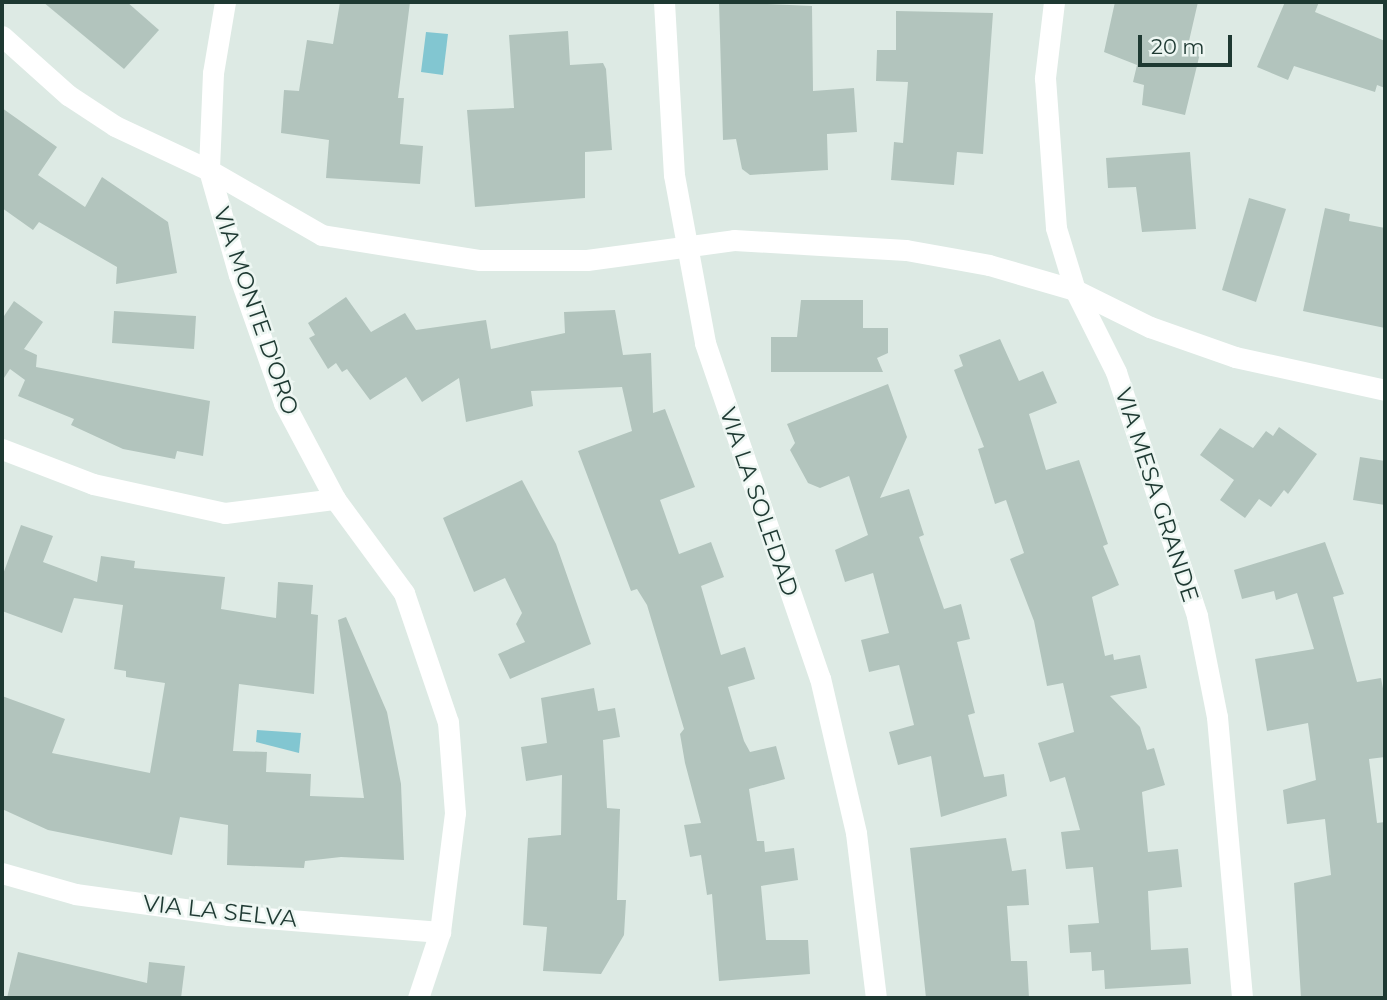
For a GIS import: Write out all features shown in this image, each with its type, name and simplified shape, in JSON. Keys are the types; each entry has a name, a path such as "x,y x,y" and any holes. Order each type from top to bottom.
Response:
{"street":[{"name":"VIA MONTE D'ORO","path":"225,2 213,73 209,170 284,403 335,499 404,593 448,722 455,813 440,932 418,998"},
{"name":"VIA LA SOLEDAD","path":"664,2 674,175 705,343 820,678 856,833 876,998"},
{"name":"VIA MESA GRANDE","path":"1054,2 1045,78 1048,170 1056,228 1075,290 1116,372 1197,615 1217,717 1242,998"},
{"path":"2,36 68,95 115,126 209,170 322,235 386,250 480,260 587,260 734,240 906,250 989,265 1075,290 1150,327 1235,357 1385,390"},
{"path":"2,449 93,484 225,513 335,499"},
{"name":"VIA LA SELVA","path":"2,873 75,894 228,915 440,932"}],"water":[{"path":"426,32 448,34 443,75 421,72"},
{"path":"257,730 301,733 299,753 256,742"}],"building":[{"path":"43,2 127,2 159,30 124,69"},
{"path":"340,2 410,2 398,98 404,98 400,144 423,146 420,184 326,178 329,140 281,133 284,90 299,91 307,40 333,44"},
{"path":"719,2 812,6 813,91 854,88 857,132 827,134 828,170 750,175 742,169 736,139 723,140"},
{"path":"1115,2 1198,2 1189,41 1202,45 1185,115 1142,105 1144,85 1133,82 1137,65 1104,52"},
{"path":"1285,2 1319,2 1315,12 1385,41 1385,88 1377,85 1375,92 1294,66 1288,80 1257,67"},
{"path":"896,11 993,13 983,154 957,152 954,185 891,180 894,142 903,143 908,82 876,81 877,50 896,50"},
{"path":"568,31 570,65 603,63 606,69 612,150 585,152 585,198 475,207 467,110 514,108 509,35"},
{"path":"2,108 57,147 38,175 85,207 102,177 168,222 177,273 116,284 117,267 39,222 33,230 2,208"},
{"path":"1190,152 1196,229 1142,232 1136,187 1108,188 1106,158"},
{"path":"1249,198 1286,209 1256,302 1222,290"},
{"path":"1325,208 1350,214 1349,221 1385,228 1385,328 1303,311"},
{"path":"346,297 371,332 405,313 416,330 486,320 491,349 565,333 564,312 615,310 623,355 651,353 653,413 665,409 695,487 660,500 679,554 711,542 724,577 701,586 721,655 745,647 755,679 728,687 744,741 750,752 776,746 785,779 749,789 757,841 764,841 765,852 794,848 798,880 761,886 766,940 808,940 810,974 719,981 712,894 707,895 701,855 690,857 684,825 701,823 685,763 680,734 684,729 647,605 637,589 631,591 578,451 632,431 622,387 531,391 533,406 466,422 459,378 422,402 406,377 370,400 347,369 342,372 336,363 328,369 309,338 315,335 308,323"},
{"path":"801,300 863,300 863,328 888,328 888,353 877,358 883,372 771,372 771,337 797,337"},
{"path":"14,301 43,322 24,349 37,355 36,367 210,401 203,456 177,451 175,459 123,449 71,425 74,419 18,396 25,380 10,369 2,381 2,319"},
{"path":"114,311 196,316 194,349 112,343"},
{"path":"1000,339 1019,381 1043,371 1057,403 1029,414 1046,470 1079,460 1108,544 1103,546 1119,585 1092,597 1105,656 1113,654 1114,660 1140,655 1147,688 1110,696 1140,727 1147,750 1154,748 1165,785 1142,792 1148,852 1178,849 1182,887 1148,891 1151,950 1188,948 1191,984 1105,989 1104,970 1092,971 1091,952 1070,953 1068,925 1099,923 1093,867 1066,869 1061,832 1080,830 1065,777 1050,782 1038,743 1074,732 1063,683 1047,686 1034,621 1010,559 1024,553 1006,500 995,504 978,449 984,447 954,370 963,366 959,355"},
{"path":"888,384 907,437 880,498 909,489 924,535 919,537 944,609 961,604 970,639 957,642 975,713 968,715 984,777 1004,774 1007,796 941,817 931,756 898,765 889,732 914,725 899,665 869,672 861,640 889,633 873,573 845,582 835,550 868,535 849,476 820,488 808,483 790,450 795,443 787,424"},
{"path":"1279,427 1317,454 1288,494 1284,490 1271,507 1259,499 1245,518 1220,500 1234,480 1200,455 1220,428 1253,448 1266,431 1273,436"},
{"path":"1360,457 1385,461 1385,505 1353,500"},
{"path":"522,480 556,544 591,644 510,679 498,654 525,642 516,624 522,613 505,578 474,592 443,518"},
{"path":"21,525 53,536 43,562 97,582 101,556 135,561 134,568 225,577 221,609 276,618 278,582 313,585 311,614 318,615 314,694 239,684 233,751 267,752 266,772 311,774 310,796 364,798 338,620 346,617 387,712 401,784 404,860 341,857 305,861 304,868 227,865 228,825 180,817 172,855 48,830 2,809 2,696 65,719 52,753 150,773 165,683 126,677 126,671 114,669 123,605 74,598 62,633 2,611 2,577"},
{"path":"1325,542 1344,594 1333,597 1357,682 1381,678 1385,699 1385,757 1369,759 1377,823 1385,822 1385,998 1301,998 1294,883 1331,875 1325,819 1287,824 1283,790 1316,780 1308,723 1267,731 1255,659 1314,649 1297,593 1276,600 1274,591 1242,599 1234,570"},
{"path":"594,688 598,711 615,708 620,737 603,740 607,808 620,809 617,900 626,900 624,935 601,974 543,971 547,927 523,925 528,838 561,835 562,775 526,781 521,747 547,743 541,698"},
{"path":"1006,838 1012,871 1026,869 1029,905 1007,906 1011,961 1027,961 1029,998 926,998 910,848"},
{"path":"18,952 147,983 149,962 185,966 181,998 7,998"}]}
